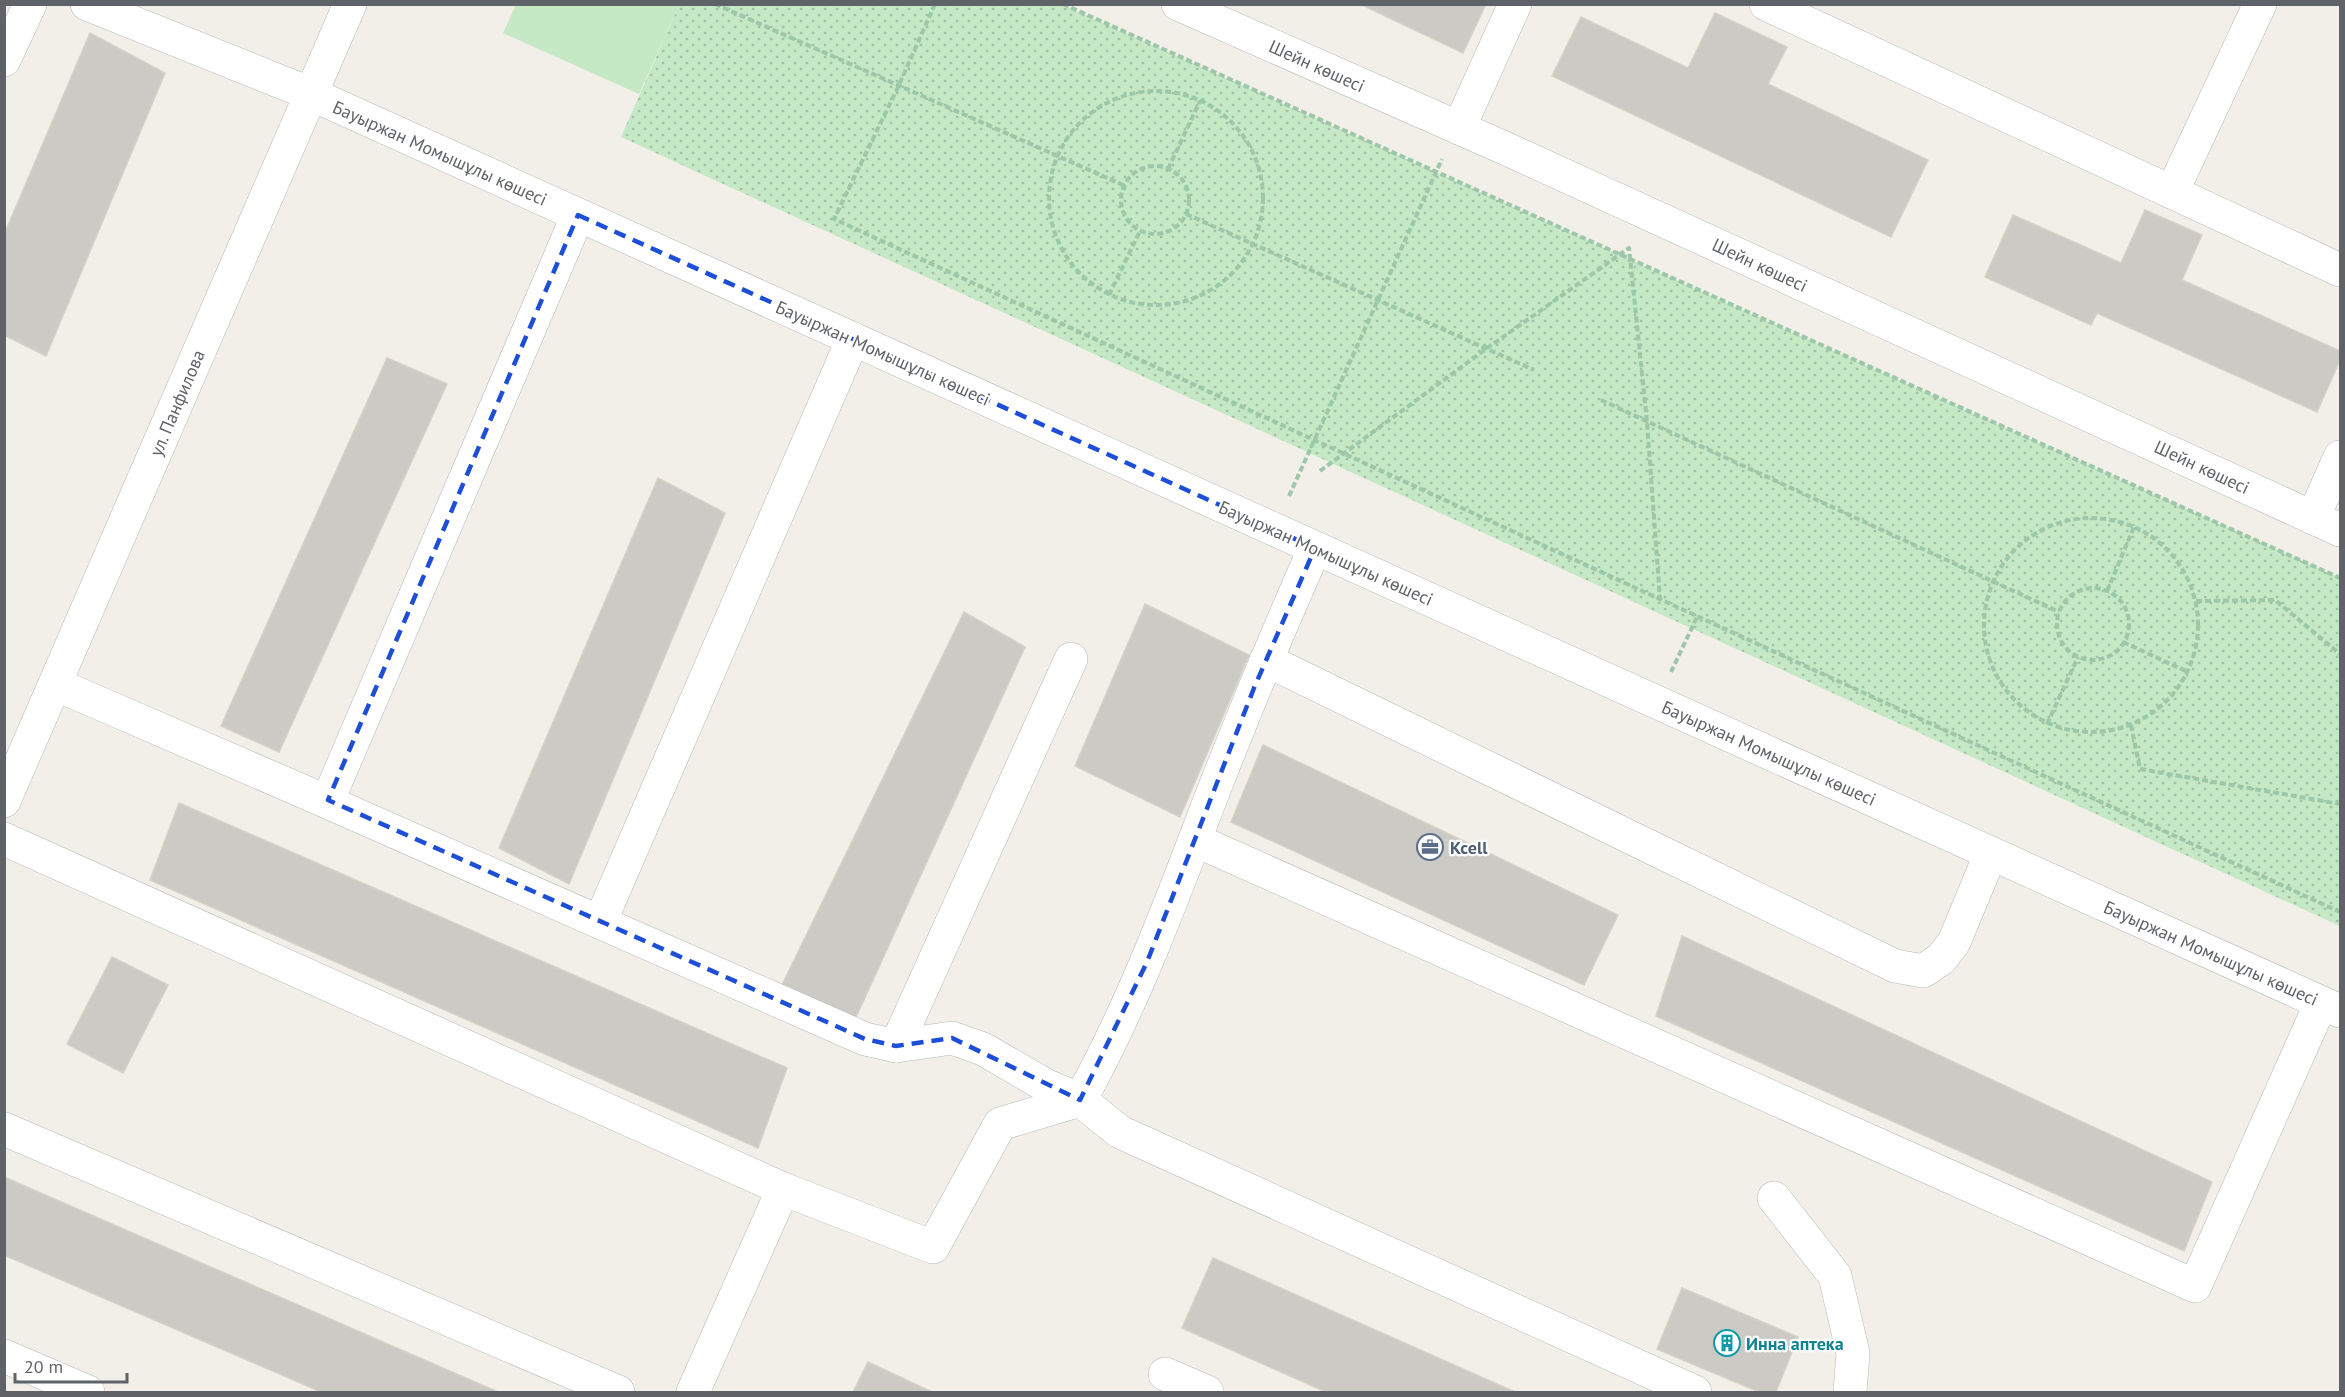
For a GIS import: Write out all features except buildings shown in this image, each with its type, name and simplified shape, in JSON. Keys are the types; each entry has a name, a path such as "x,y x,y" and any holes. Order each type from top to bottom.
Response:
{"street":[{"path":"4,60 30,4"},
{"name":"Бауыржан Момышұлы көшесі","path":"87,4 310,94 2331,1007"},
{"name":"ул. Панфилова","path":"4,801 350,4"},
{"name":"Шейн көшесі","path":"1178,4 1459,128 2327,524"},
{"path":"1459,128 1515,4"},
{"path":"1766,4 2340,270"},
{"path":"2172,192 2260,4"},
{"path":"328,801 578,215"},
{"path":"600,922 853,339"},
{"path":"2327,524 2340,457"},
{"path":"4,839 783,1189 933,1247 1000,1124 1080,1100 1102,1060 1147,962 1266,660 1315,548"},
{"path":"896,1046 1071,659"},
{"path":"1266,660 1895,966 1923,971 1941,959 1954,942 1991,854"},
{"path":"55,684 328,801 865,1039 896,1046 951,1038 983,1049 1047,1086 1080,1100 1120,1132 1695,1392"},
{"path":"1195,840 2195,1286 2331,1007"},
{"path":"4,1129 618,1392"},
{"path":"693,1392 783,1189"},
{"path":"1774,1198 1835,1276 1853,1353 1850,1392"},
{"path":"4,1356 88,1392"},
{"path":"1165,1374 1207,1392"}],"path":[{"path":"716,4 1124,185"},
{"path":"934,4 899,85 834,219 2340,912"},
{"path":"1063,4 2340,578"},
{"path":"1162,91 1200,101 1227,118 1249,144 1261,176 1263,210 1254,243 1235,271 1208,292 1176,304 1141,304 1109,295 1079,273 1058,243 1048,207 1052,171 1067,137 1093,111 1126,95 1162,91"},
{"path":"1168,169 1200,101"},
{"path":"1273,529 1435,171 1459,128"},
{"path":"1151,166 1168,169 1182,180 1188,191 1189,202 1186,214 1180,223 1161,234 1140,231 1131,225 1121,206 1120,195 1124,185 1140,168 1151,166"},
{"path":"1186,214 1534,370"},
{"path":"1109,295 1140,231"},
{"path":"1320,471 1629,248 1647,422 1660,600"},
{"path":"1601,400 2059,612"},
{"path":"2085,517 2120,521 2134,527 2153,536 2179,561 2195,592 2200,627 2194,662 2176,693 2150,717 2117,730 2082,733 2047,724 2017,704 1996,675 1984,641 1985,605 1997,572 2020,544 2050,525 2085,517"},
{"path":"2107,591 2134,527"},
{"path":"2090,588 2107,591 2122,603 2127,613 2129,625 2123,642 2112,654 2101,659 2089,660 2078,657 2068,651 2060,641 2057,630 2059,612 2068,597 2079,591 2090,588"},
{"path":"2196,601 2275,600 2340,654"},
{"path":"1657,702 1697,617"},
{"path":"2123,642 2188,672"},
{"path":"2047,724 2078,657"},
{"path":"2131,725 2140,769 2340,804"}],"highlighted area":[{"path":"578,215 1315,548 1254,688 1147,962 1080,1100 952,1038 896,1046 865,1039 328,800"}],"green space":[{"path":"516,4 679,5 639,94 503,33"},
{"path":"679,5 1063,5 2340,578 2340,926 621,137"}],"place":[{"name":"Kcell","path":"1430,847"},
{"name":"Инна аптека","path":"1727,1343"}]}
